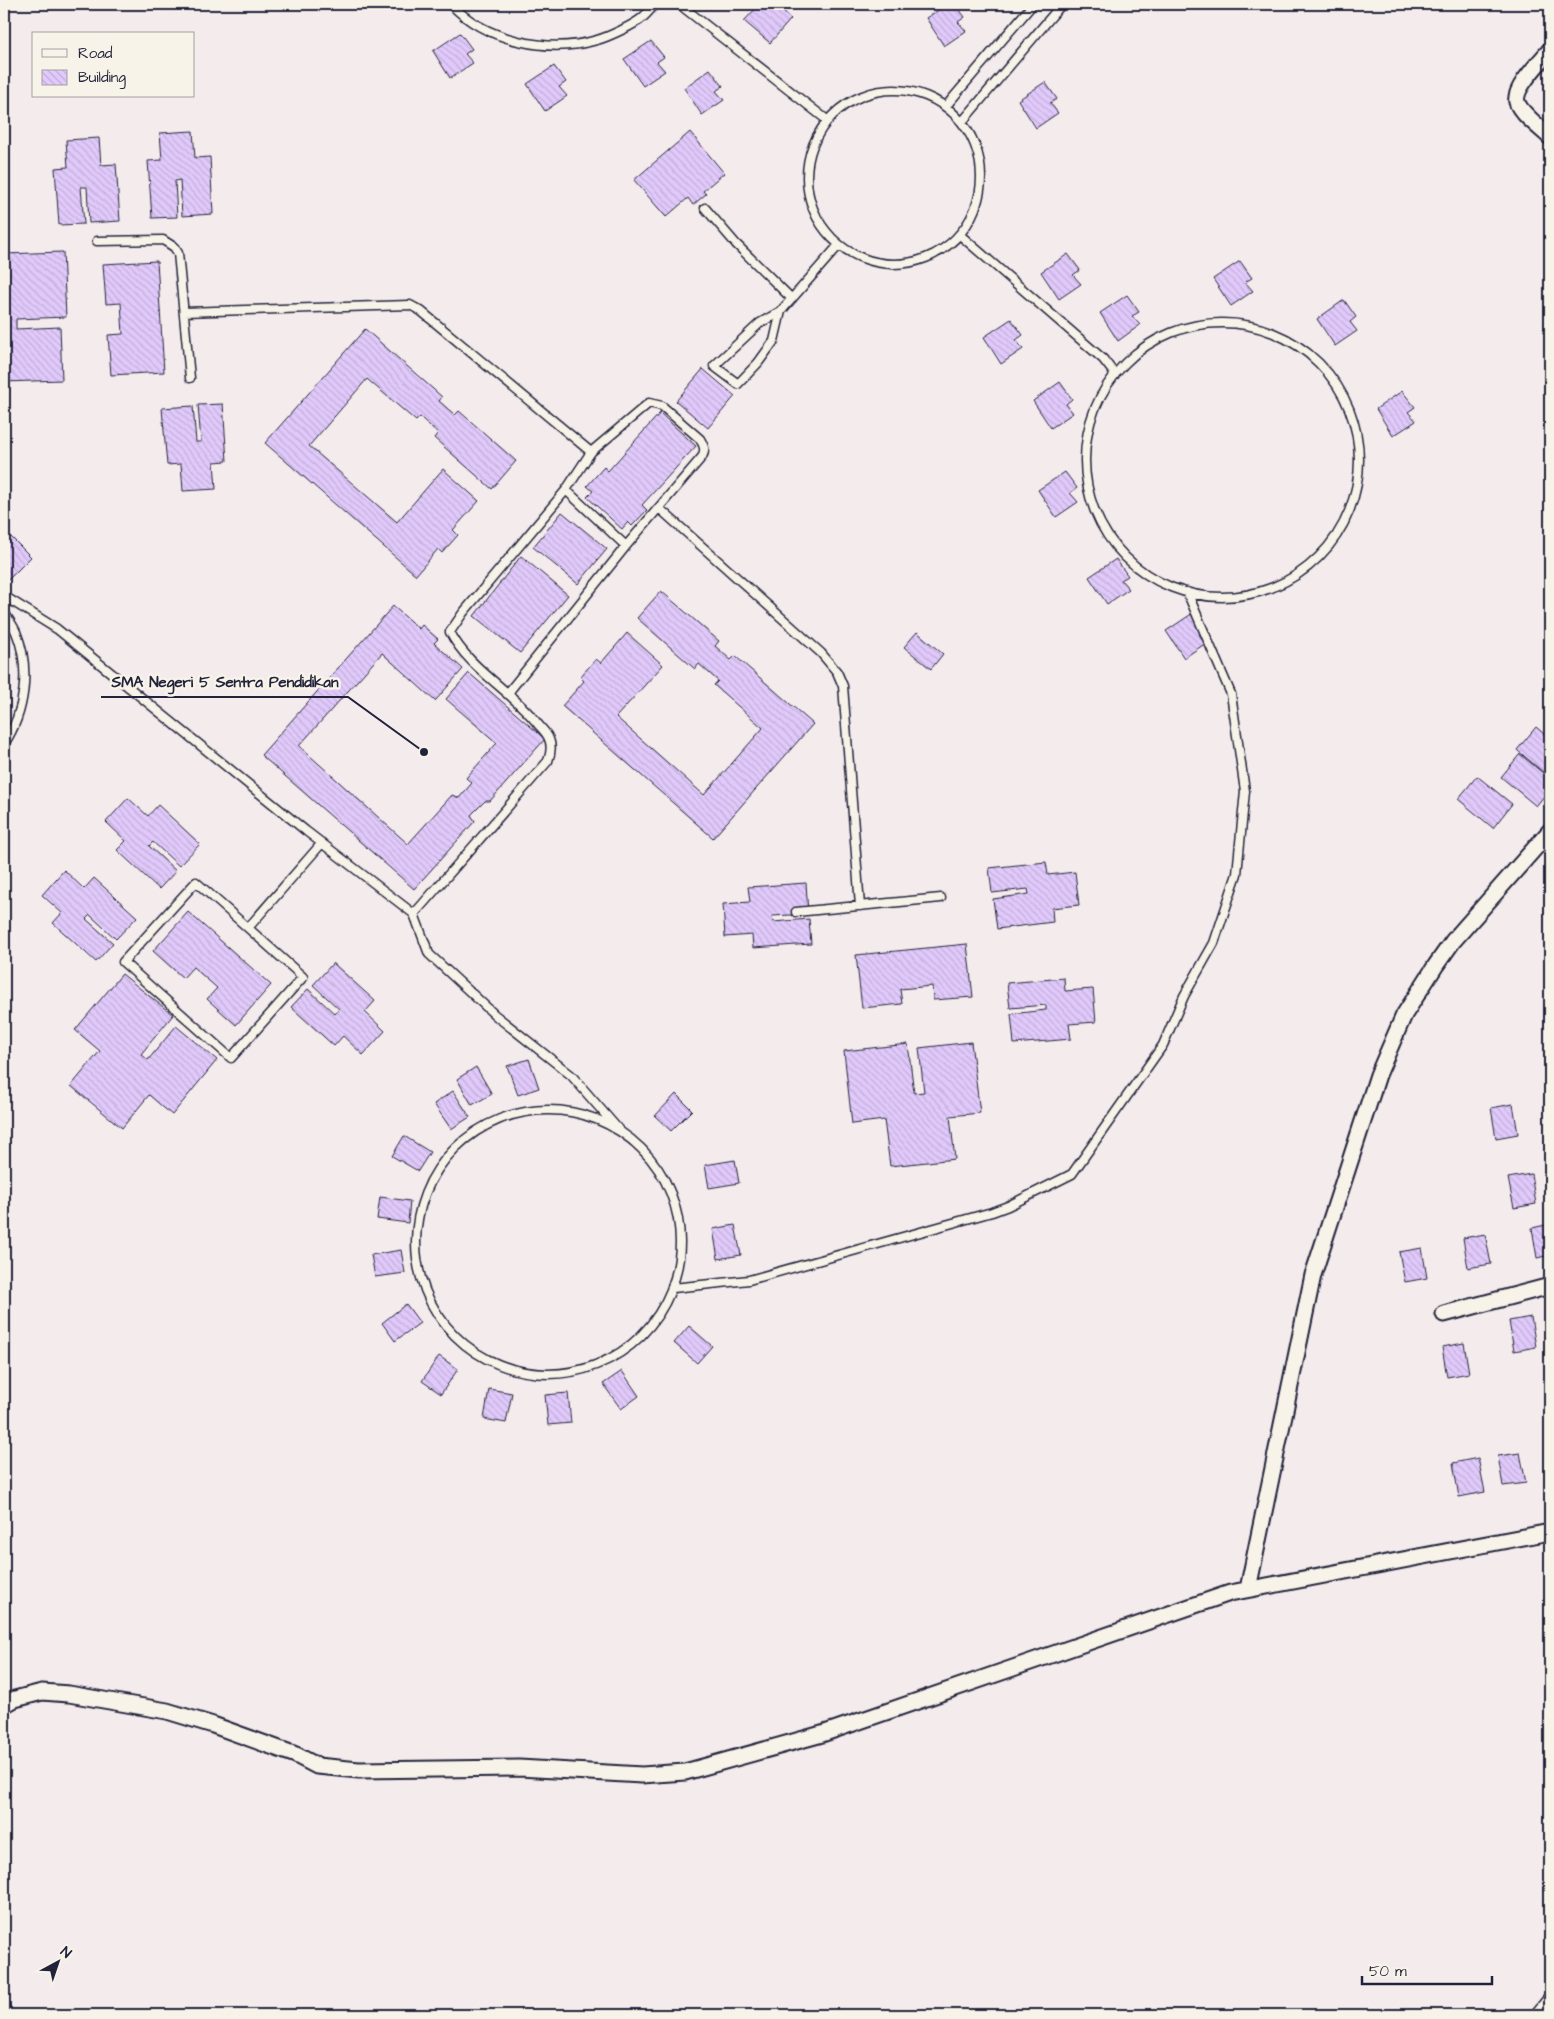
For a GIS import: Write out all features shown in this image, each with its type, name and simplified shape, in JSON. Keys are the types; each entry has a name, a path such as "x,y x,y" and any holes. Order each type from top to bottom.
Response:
{"street":[{"path":"1550,50 1522,84 1517,94 1517,102 1522,110 1550,137"},
{"path":"1248,1588 1313,1275 1378,1075 1404,1015 1436,965 1453,942 1550,831"},
{"path":"1444,1314 1550,1286"},
{"path":"4,1705 15,1699 42,1692 68,1694 167,1711 213,1724 296,1755 316,1766 359,1770 519,1768 642,1775 685,1772 822,1734 1248,1588 1550,1532"},
{"path":"1541,2015 1550,2004"}],"lane":[{"path":"451,4 460,14 502,38 550,46 598,40 642,18 656,4"},
{"path":"680,4 827,120"},
{"path":"946,106 1033,4"},
{"path":"962,122 1062,4"},
{"path":"896,89 922,94 946,106 962,122 975,143 981,166 981,191 974,214 960,235 940,252 914,262 887,264 861,258 838,245 820,223 808,198 806,170 813,143 827,120 847,103 870,92 896,89"},
{"path":"704,208 736,244 792,298"},
{"path":"960,235 1103,359 1114,373"},
{"path":"97,241 163,240 170,242 178,253 190,378"},
{"path":"781,311 774,341 758,363 738,384 714,366 760,322 781,311 838,245"},
{"path":"184,312 410,305 421,311 592,452"},
{"path":"1236,322 1270,330 1301,347 1326,370 1346,399 1357,431 1360,466 1355,500 1336,540 1305,571 1266,591 1222,598 1178,591 1139,570 1108,538 1089,498 1084,455 1090,420 1092,411 1114,373 1138,349 1168,332 1202,323 1236,322"},
{"path":"414,914 548,761 552,751 549,738 530,715 507,694 457,646 450,632 566,490 592,452 649,403 662,406 700,439 704,446 704,452 507,694"},
{"path":"566,490 626,546"},
{"path":"659,508 821,653 837,672 843,686 860,906"},
{"path":"673,1288 749,1280 992,1212 1072,1174 1163,1045 1184,996 1214,943 1237,874 1245,791 1231,694 1187,592"},
{"path":"4,596 57,629 322,843 414,914 430,954 495,1015 571,1075 620,1131 653,1161 674,1200 681,1244 673,1288 652,1325 620,1354 580,1370 537,1374 496,1363 459,1340 432,1306 418,1266 416,1223 429,1182 455,1146 492,1121 535,1110 579,1113 620,1131"},
{"path":"4,612 16,632 23,657 24,684 20,710 10,735 4,744"},
{"path":"248,928 322,843"},
{"path":"196,882 248,928 302,976 231,1058 123,962 196,882"},
{"path":"796,912 941,898"}],"building":[{"path":"770,4 774,4 791,19 770,43 744,21 759,5 765,10"},
{"path":"948,4 955,4 965,17 958,22 966,31 944,46 926,18"},
{"path":"460,33 472,49 465,54 473,63 450,78 433,51"},
{"path":"651,41 664,57 657,62 665,71 643,86 624,59"},
{"path":"554,66 566,82 559,87 567,96 545,111 527,84"},
{"path":"710,69 723,86 716,91 724,100 702,115 684,88"},
{"path":"1045,82 1057,99 1050,103 1058,113 1036,128 1018,100"},
{"path":"193,131 195,158 210,157 213,214 182,216 180,180 175,181 177,217 152,218 148,161 162,160 160,133"},
{"path":"690,132 724,173 703,191 706,194 693,205 688,198 666,217 634,180"},
{"path":"99,138 101,165 116,164 120,221 89,223 87,187 81,187 84,224 59,225 55,168 68,167 66,140"},
{"path":"63,252 66,317 16,319 16,329 60,327 62,380 4,382 4,254"},
{"path":"1068,254 1080,270 1073,275 1081,284 1059,299 1041,272"},
{"path":"157,261 164,372 111,375 108,335 123,334 121,303 106,304 103,264"},
{"path":"1240,261 1252,278 1245,282 1253,291 1231,306 1213,279"},
{"path":"1127,295 1139,312 1132,316 1140,325 1118,341 1100,313"},
{"path":"1344,300 1356,317 1350,322 1357,331 1335,346 1317,319"},
{"path":"1011,319 1023,335 1016,340 1023,349 1001,364 984,337"},
{"path":"365,329 442,397 439,401 455,415 459,411 516,461 492,489 434,438 438,433 420,417 416,421 367,379 309,446 397,522 443,469 479,501 453,530 458,535 442,553 438,549 416,575 265,443"},
{"path":"703,369 735,396 708,428 676,401"},
{"path":"1060,382 1072,399 1066,404 1073,413 1051,428 1033,401"},
{"path":"1402,391 1415,407 1408,412 1416,421 1393,436 1376,409"},
{"path":"223,404 227,461 214,462 216,489 183,491 181,464 167,465 162,408 193,406 196,442 201,442 198,405"},
{"path":"660,413 696,446 642,505 647,510 632,526 628,522 622,529 587,497 593,491 587,486 604,467 608,471"},
{"path":"1065,472 1077,488 1070,493 1078,502 1056,517 1038,490"},
{"path":"562,512 607,549 578,584 533,547"},
{"path":"8,534 31,557 8,580 4,576 4,539"},
{"path":"521,556 568,595 520,653 474,616"},
{"path":"1116,559 1128,576 1121,580 1129,589 1107,604 1089,577"},
{"path":"661,591 719,641 715,646 731,660 735,656 813,724 713,838 562,706 584,681 580,677 596,659 601,663 627,633 663,665 616,717 704,795 763,728 714,685 718,681 699,664 695,669 637,618"},
{"path":"393,606 419,629 422,625 438,639 434,643 463,669 435,701 382,653 299,746 408,844 452,795 459,798 472,783 466,778 497,743 446,699 469,673 545,739 490,801 485,801 471,815 475,821 414,889 261,755"},
{"path":"1193,613 1205,629 1199,634 1206,643 1184,658 1166,631"},
{"path":"917,632 943,654 931,669 904,647"},
{"path":"1536,727 1550,739 1550,778 1517,750"},
{"path":"1520,754 1550,779 1550,789 1536,806 1501,777"},
{"path":"1477,776 1512,804 1493,828 1458,799"},
{"path":"128,798 148,816 158,805 200,844 179,866 153,842 149,846 176,871 159,889 117,850 126,841 106,822"},
{"path":"1046,862 1048,875 1075,872 1079,905 1052,908 1053,922 997,929 993,899 1029,894 1028,889 992,893 989,868"},
{"path":"64,870 84,889 94,878 137,917 116,939 90,915 86,919 113,943 96,962 53,923 62,913 42,895"},
{"path":"806,883 808,914 772,916 773,922 809,919 811,944 753,948 752,935 725,937 723,904 750,902 748,887"},
{"path":"188,912 271,985 236,1025 207,999 217,988 193,967 183,978 153,951"},
{"path":"967,944 973,997 933,1000 932,986 900,989 902,1004 862,1008 856,955"},
{"path":"333,963 375,1001 365,1012 385,1031 363,1055 343,1036 334,1046 291,1007 308,989 335,1014 339,1009 313,985"},
{"path":"122,974 173,1015 141,1054 148,1060 176,1026 217,1060 172,1115 149,1095 122,1128 71,1086 100,1051 75,1030"},
{"path":"1064,978 1065,991 1093,989 1096,1022 1069,1024 1071,1039 1014,1044 1011,1014 1046,1010 1046,1005 1010,1008 1007,983"},
{"path":"971,1042 980,1113 950,1116 955,1159 890,1166 884,1120 852,1124 844,1051 908,1044 914,1093 924,1092 919,1048"},
{"path":"529,1059 539,1088 518,1095 507,1066"},
{"path":"476,1067 492,1094 472,1105 457,1079"},
{"path":"453,1091 470,1117 451,1129 434,1104"},
{"path":"676,1094 692,1110 671,1131 655,1116"},
{"path":"1513,1104 1518,1134 1496,1138 1491,1108"},
{"path":"404,1136 430,1152 418,1171 392,1156"},
{"path":"735,1160 739,1183 709,1188 705,1165"},
{"path":"1531,1174 1536,1204 1514,1208 1508,1178"},
{"path":"380,1197 410,1201 408,1223 377,1219"},
{"path":"1550,1224 1550,1255 1537,1258 1532,1228"},
{"path":"735,1225 741,1255 718,1259 713,1229"},
{"path":"1485,1234 1491,1264 1468,1268 1463,1238"},
{"path":"1422,1248 1427,1278 1405,1282 1399,1252"},
{"path":"401,1250 405,1273 375,1277 371,1255"},
{"path":"406,1304 420,1323 395,1341 382,1323"},
{"path":"1531,1317 1536,1347 1514,1351 1509,1321"},
{"path":"689,1326 712,1346 697,1363 674,1343"},
{"path":"1464,1343 1469,1373 1447,1377 1442,1347"},
{"path":"439,1356 458,1369 441,1394 422,1381"},
{"path":"622,1371 639,1396 621,1409 603,1384"},
{"path":"489,1389 512,1393 506,1423 484,1419"},
{"path":"568,1393 571,1423 548,1425 545,1395"},
{"path":"1520,1453 1526,1483 1503,1486 1498,1456"},
{"path":"1478,1458 1485,1492 1459,1497 1453,1463"}],"place":[{"name":"SMA Negeri 5 Sentra Pendidikan","path":"424,752"}]}
